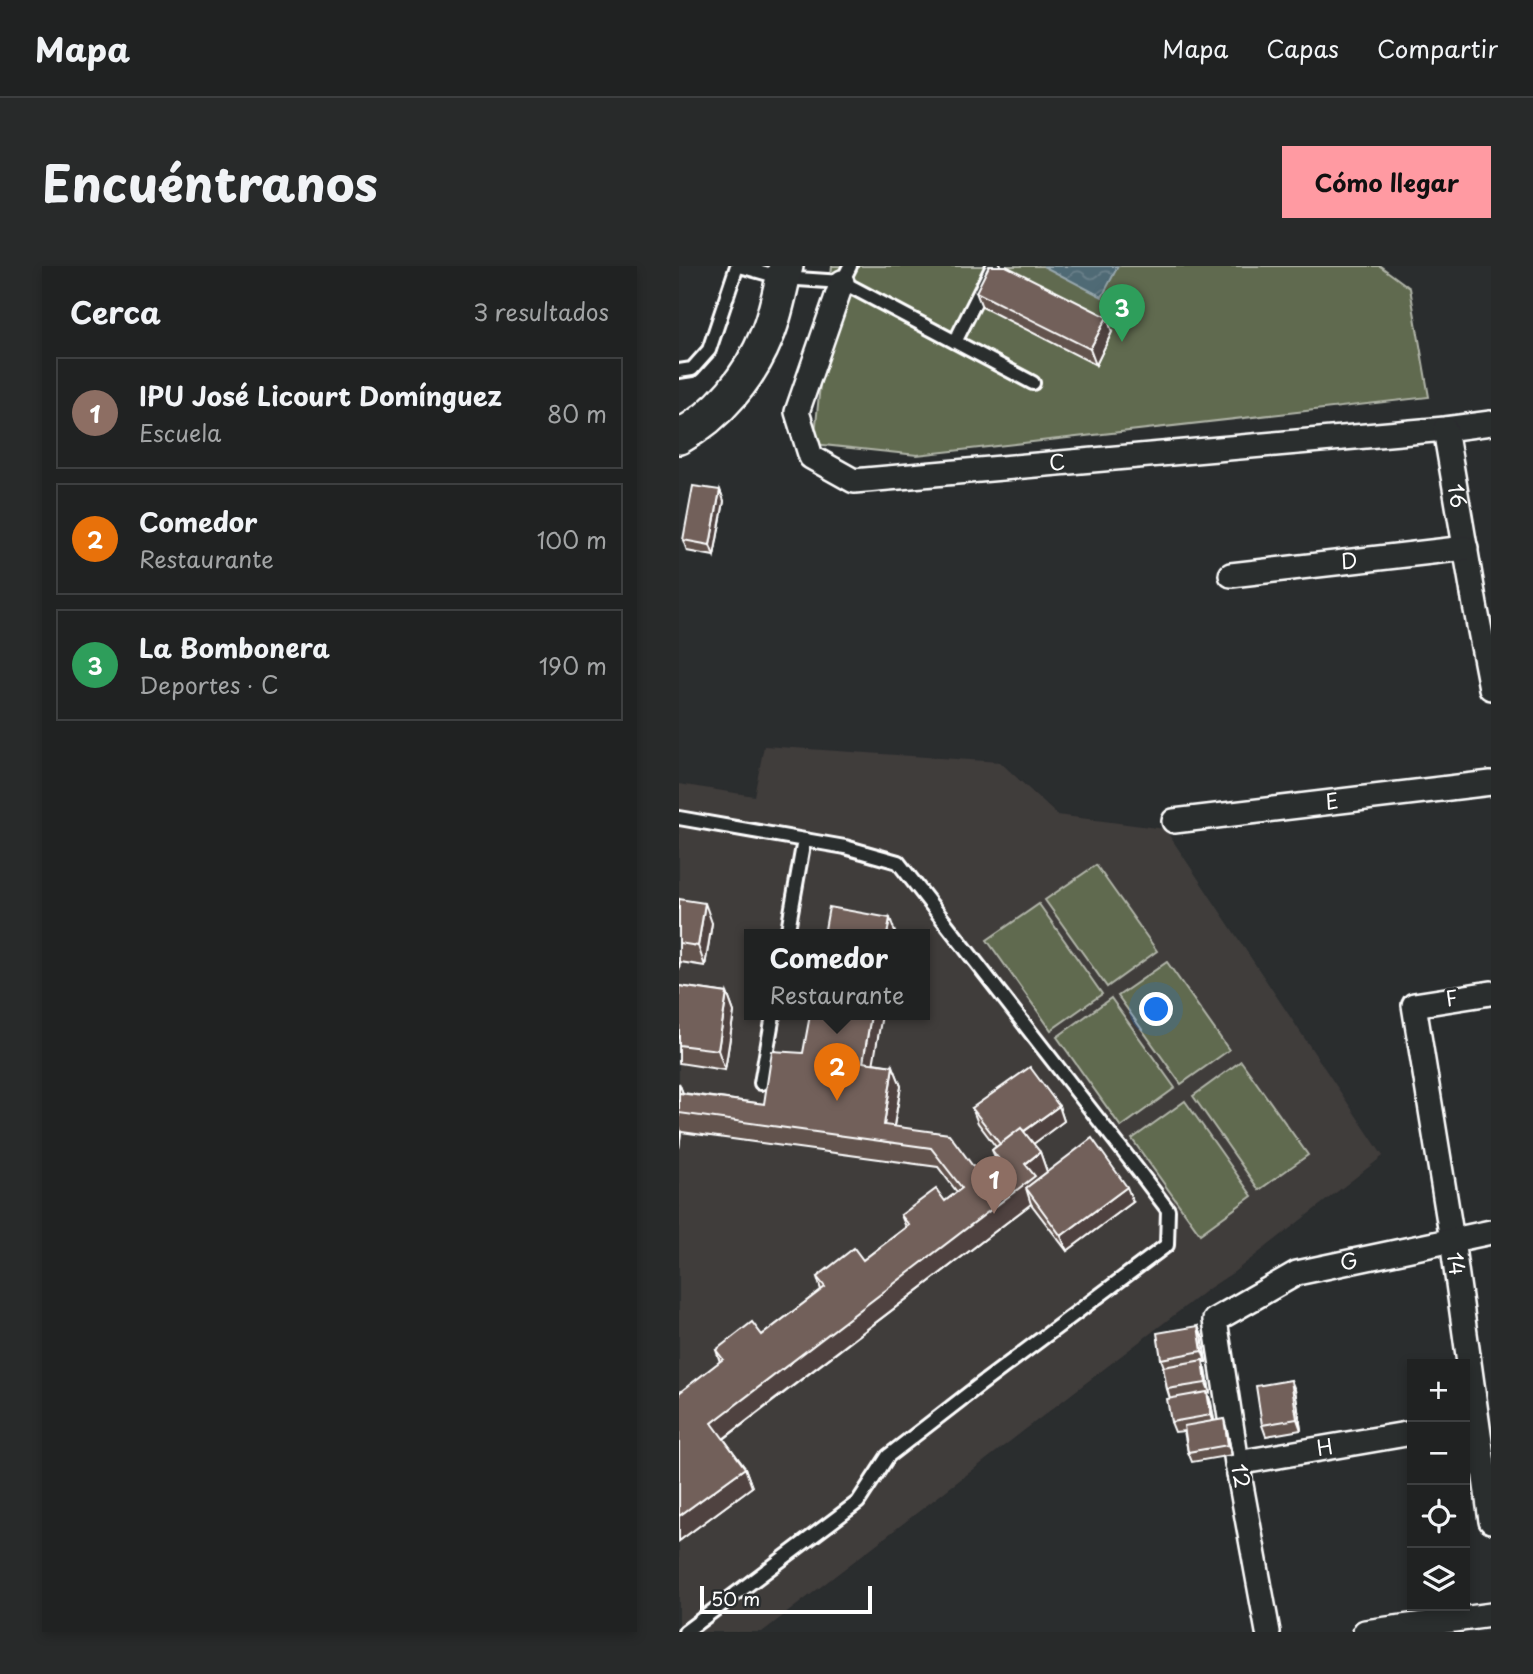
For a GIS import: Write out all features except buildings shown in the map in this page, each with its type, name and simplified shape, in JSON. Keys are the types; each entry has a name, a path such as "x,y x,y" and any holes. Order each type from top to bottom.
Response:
{"main road":[{"path":"679,438 719,408 748,373 768,334 784,272"}],"street":[{"name":"C","path":"846,274 797,412 811,457 854,481 1491,423"},
{"name":"16","path":"1445,429 1466,548 1483,604 1491,688"},
{"name":"D","path":"1231,575 1466,548"},
{"name":"E","path":"1174,821 1491,783"},
{"name":"F","path":"1414,1005 1491,993"},
{"name":"14","path":"1414,1005 1452,1240 1471,1423 1491,1521"},
{"name":"G","path":"1215,1320 1297,1273 1491,1232"},
{"name":"12","path":"1215,1320 1237,1463 1268,1632"},
{"name":"H","path":"1237,1463 1407,1434"},
{"path":"1366,1632 1491,1615"}],"lane":[{"path":"679,371 692,369 709,350 738,266 784,272 846,274 955,342 1033,383"},
{"path":"955,342 993,266"},
{"path":"679,818 845,847 898,862 1168,1210 1167,1245 888,1456 858,1502 685,1632"},
{"path":"788,929 804,840"},
{"path":"761,1083 772,1020"}],"shaded area":[{"path":"764,746 1000,762 1057,815 1165,829 1383,1156 762,1632 679,1632 679,784 754,796"}],"green space":[{"path":"832,266 1380,266 1410,288 1429,397 917,455 814,444"},
{"path":"1096,865 1157,951 1107,987 1045,900"},
{"path":"1039,904 1102,994 1051,1030 987,940"},
{"path":"1167,962 1229,1050 1181,1084 1118,996"},
{"path":"1111,998 1175,1088 1121,1127 1057,1037"},
{"path":"1241,1061 1308,1155 1259,1190 1193,1096"},
{"path":"1185,1101 1252,1196 1200,1234 1132,1139"}],"water":[{"path":"1043,266 1118,266 1102,297"}],"place":[{"name":"La Bombonera","path":"1122,342"},
{"name":"Comedor","path":"837,1101"},
{"name":"IPU José Licourt Domínguez","path":"994,1214"}]}
